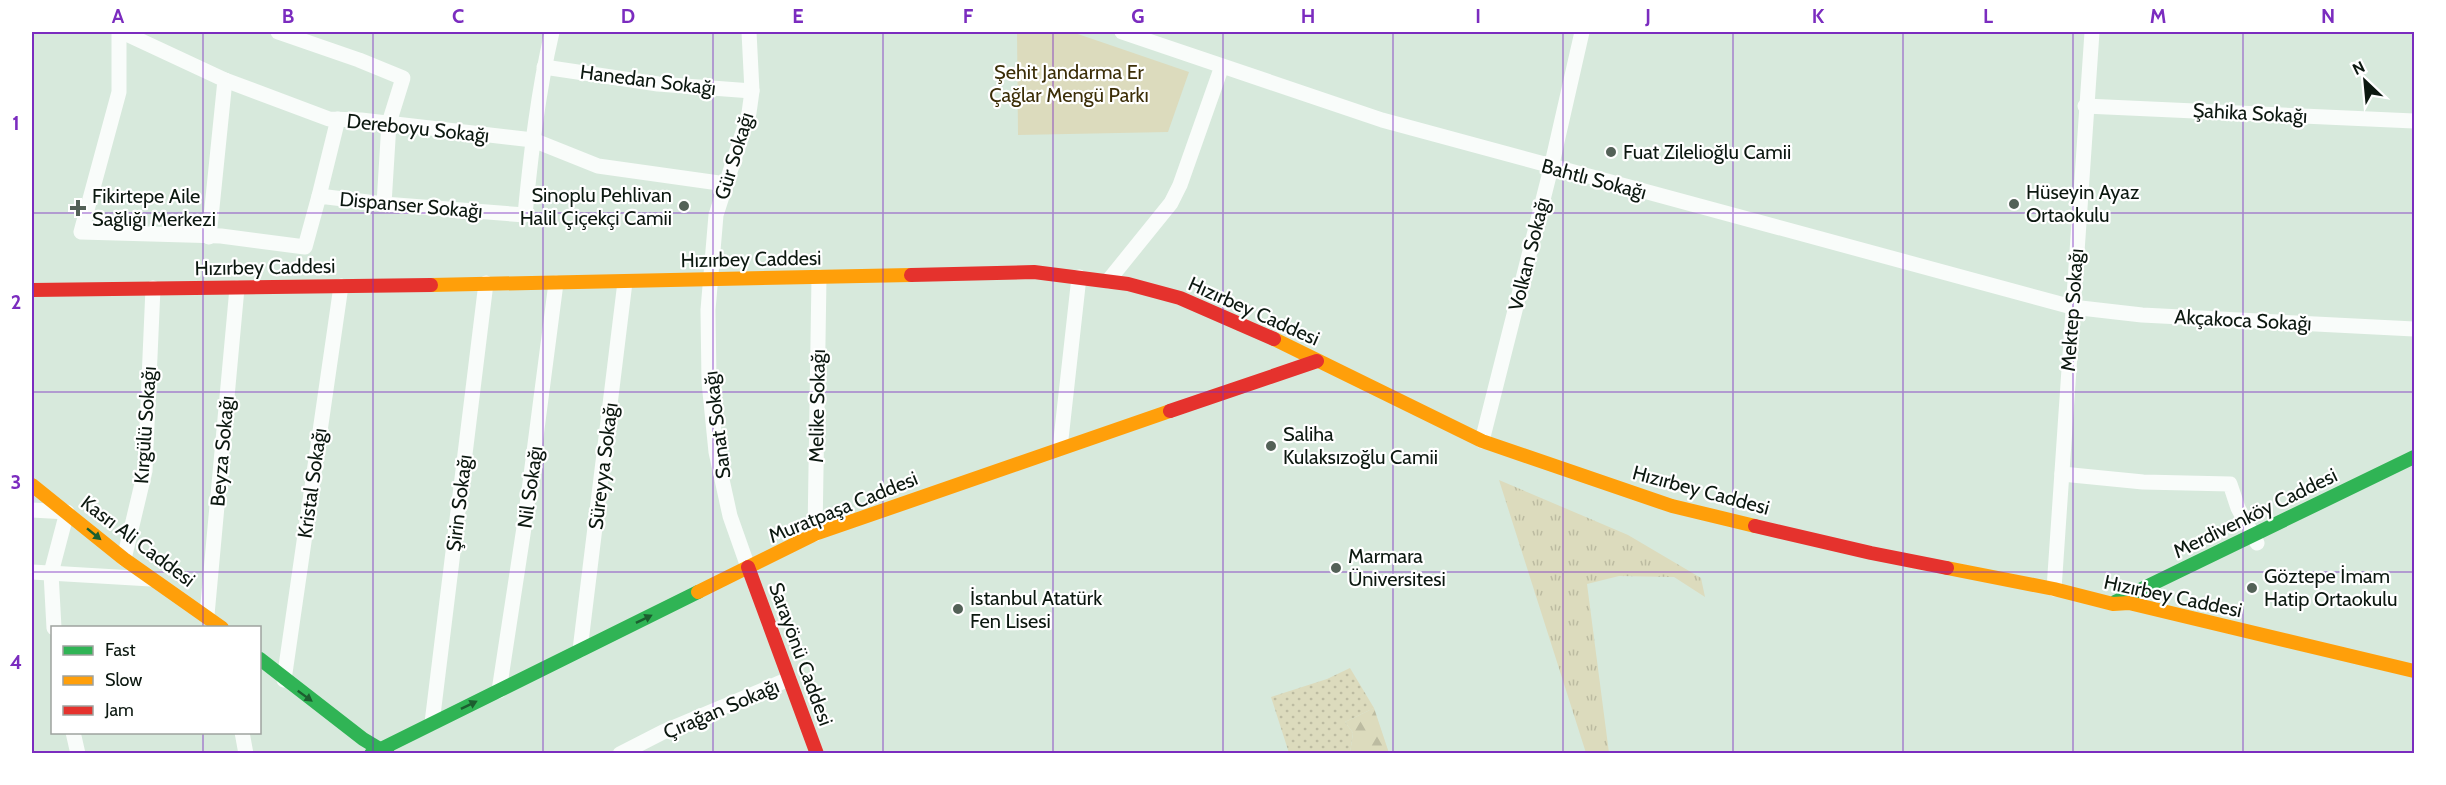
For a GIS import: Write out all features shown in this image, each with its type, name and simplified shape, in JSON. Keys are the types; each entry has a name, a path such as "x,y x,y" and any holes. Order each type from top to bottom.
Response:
{"street":[{"name":"Dereboyu Sokağı","path":"120,32 225,80 329,119 389,123 533,140 598,166 726,184"},
{"name":"Dispanser Sokağı","path":"120,32 119,92 81,232 221,236 305,247 319,196 384,204 525,215 533,140"},
{"path":"278,32 403,78 389,123 384,204"},
{"path":"533,140 544,67 552,32"},
{"name":"Gür Sokağı","path":"711,280 716,215 749,112 752,91 749,32"},
{"name":"Bahtlı Sokağı","path":"1122,32 1382,120 1551,168 2072,307"},
{"name":"Volkan Sokağı","path":"1482,441 1551,168 1581,32"},
{"name":"Mektep Sokağı","path":"2054,590 2085,106 2092,32"},
{"path":"1108,281 1171,203 1180,184 1222,66"},
{"name":"Hanedan Sokağı","path":"544,67 658,84 752,91"},
{"path":"209,237 225,80"},
{"name":"Şahika Sokağı","path":"2085,106 2415,121"},
{"path":"319,196 338,119"},
{"name":"Hızırbey Caddesi","path":"32,291 625,282 1034,272 1128,284 1180,298 1236,321 1482,441 1672,506 1871,553 2113,604 2129,603 2415,670"},
{"name":"Melike Sokağı","path":"815,534 819,277"},
{"path":"1060,448 1079,277"},
{"name":"Sanat Sokağı","path":"711,280 708,310 709,382 716,452 730,516 748,567"},
{"name":"Süreyya Sokağı","path":"580,650 625,282"},
{"name":"Şirin Sokağı","path":"432,723 486,283"},
{"name":"Nil Sokağı","path":"499,691 525,521 556,283"},
{"name":"Kristal Sokağı","path":"284,680 341,286"},
{"name":"Kırgülü Sokağı","path":"124,559 145,471 153,288"},
{"name":"Beyza Sokağı","path":"207,615 237,288"},
{"name":"Akçakoca Sokağı","path":"2072,307 2142,315 2415,329"},
{"name":"Muratpaşa Caddesi","path":"379,752 432,723 815,534 1317,361"},
{"name":"Merdivenköy Caddesi","path":"2113,604 2255,539 2415,457"},
{"path":"2129,603 2255,539 2415,469"},
{"path":"2062,474 2143,482 2230,484 2238,508 2255,539"},
{"name":"Kasrı Ali Caddesi","path":"32,485 124,559 221,626"},
{"path":"32,510 67,512 51,573 54,626"},
{"name":"Sarayönü Caddesi","path":"748,567 817,753"},
{"path":"32,572 152,579"},
{"path":"261,660 379,752"},
{"name":"Çırağan Sokağı","path":"620,753 663,732 789,680"},
{"path":"73,734 78,753"},
{"path":"242,734 246,753"}],"green space":[{"name":"Şehit Jandarma Er Çağlar Mengü Parkı","path":"1017,32 1072,32 1189,72 1168,132 1018,135"},
{"path":"1499,480 1628,535 1701,578 1705,597 1674,577 1619,576 1587,584 1609,753 1586,753"},
{"path":"1350,668 1374,708 1345,722 1353,733 1350,753 1289,753 1271,697 1327,679"},
{"path":"1374,708 1389,753 1350,753 1353,733 1345,722"}],"traffic: fast":[{"path":"2115,602 2414,457"},
{"path":"371,754 698,592"},
{"path":"261,660 363,739 388,754"}],"traffic: slow":[{"path":"431,285 911,275"},
{"path":"1274,339 1482,441 1672,506 1755,526"},
{"path":"698,592 815,534 1170,411"},
{"path":"32,485 124,559 219,626"},
{"path":"1947,568 2054,589 2113,604 2129,603 2414,671"}],"traffic: jam":[{"path":"911,275 1034,272 1128,284 1180,298 1274,339"},
{"path":"32,290 431,285"},
{"path":"1170,411 1317,361"},
{"path":"1755,526 1947,568"},
{"path":"748,567 817,754"}],"place":[{"name":"Fuat Zilelioğlu Camii","path":"1611,152"},
{"name":"Hüseyin Ayaz Ortaokulu","path":"2014,204"},
{"name":"Sinoplu Pehlivan Halil Çiçekçi Camii","path":"684,206"},
{"name":"Fikirtepe Aile Sağlığı Merkezi","path":"78,208"},
{"name":"Saliha Kulaksızoğlu Camii","path":"1271,446"},
{"name":"Marmara Üniversitesi","path":"1336,568"},
{"name":"Göztepe İmam Hatip Ortaokulu","path":"2252,588"},
{"name":"İstanbul Atatürk Fen Lisesi","path":"958,609"}]}
